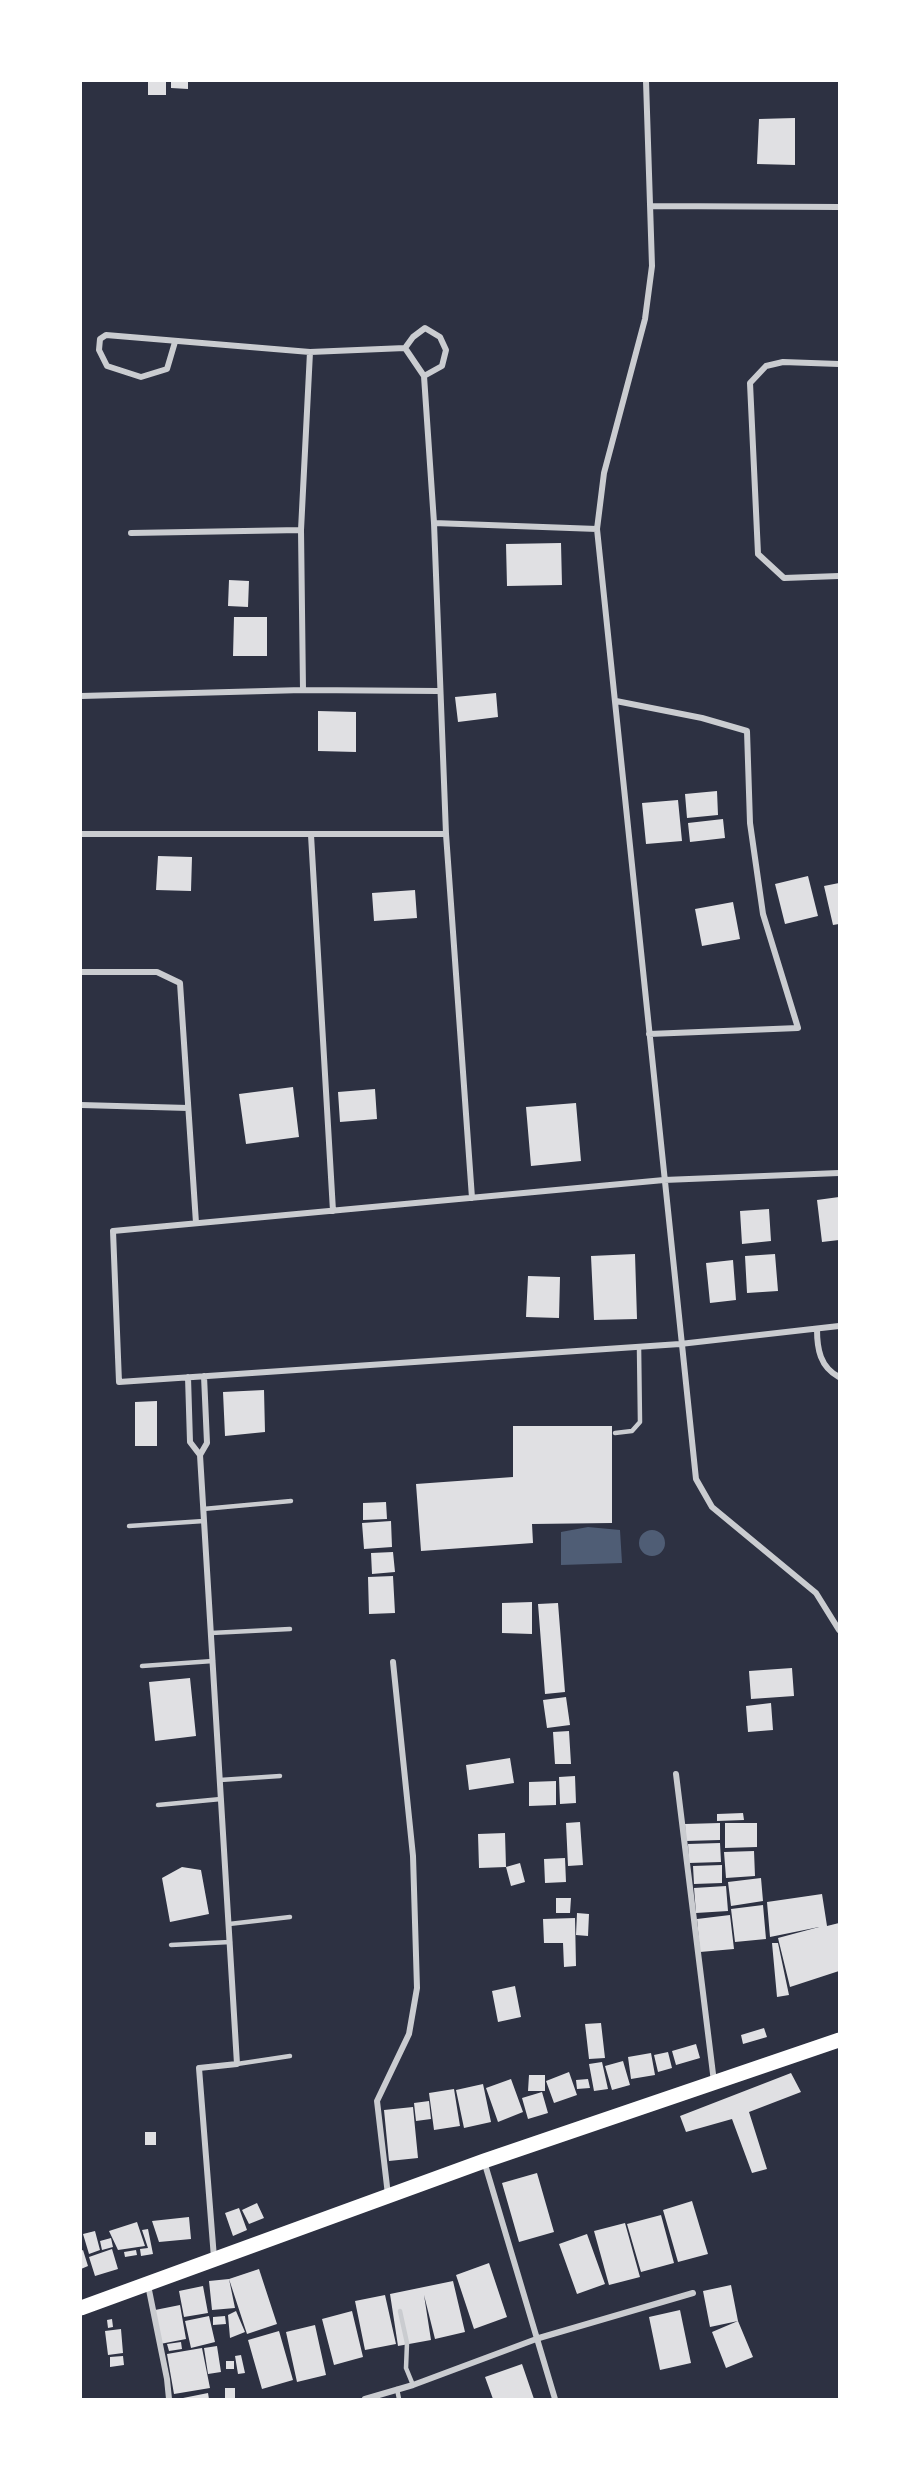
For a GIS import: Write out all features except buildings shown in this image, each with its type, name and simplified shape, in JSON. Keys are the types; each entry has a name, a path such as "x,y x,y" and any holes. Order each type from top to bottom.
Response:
{"main road":[{"path":"81,2308 483,2161 839,2040"}],"street":[{"path":"646,81 652,206 652,266 645,319 604,474 597,528 680,1344 696,1479 712,1508 816,1593 839,1630"},
{"path":"652,206 839,207"},
{"path":"405,348 412,337 425,328 440,337 446,350 442,366 424,376"},
{"path":"175,342 166,369 141,376 107,366 99,350 100,339 106,335 310,352 405,348"},
{"path":"405,348 424,376 434,523 438,690 446,834 472,1198"},
{"path":"303,690 302,530 310,352"},
{"path":"839,364 783,362 766,366 750,383 758,554 784,578 839,576"},
{"path":"434,523 597,528"},
{"path":"131,533 302,530"},
{"path":"81,696 303,690 438,690"},
{"path":"616,701 702,718 747,731 750,823 763,914 798,1028 649,1034"},
{"path":"81,834 446,834"},
{"path":"311,835 333,1211"},
{"path":"81,972 157,972 180,983 196,1223"},
{"path":"81,1105 188,1108"},
{"path":"839,1173 664,1180 114,1231 118,1382 680,1344 839,1326"},
{"path":"817,1329 821,1360 830,1372 839,1377"},
{"path":"204,1376 207,1443 200,1455 237,2064 199,2068 214,2258"},
{"path":"188,1377 190,1442 200,1455"},
{"path":"388,2196 377,2101 409,2034 417,1988 413,1856 393,1662"},
{"path":"676,1774 714,2083"},
{"path":"483,2161 555,2399"},
{"path":"147,2282 169,2399"},
{"path":"365,2399 413,2385 538,2338 693,2293"}],"lane":[{"path":"615,1432 632,1431 640,1422 639,1347"},
{"path":"203,1509 291,1501"},
{"path":"129,1526 204,1521"},
{"path":"211,1633 290,1629"},
{"path":"142,1666 213,1661"},
{"path":"220,1780 280,1776"},
{"path":"158,1805 221,1799"},
{"path":"229,1924 290,1917"},
{"path":"171,1945 230,1942"},
{"path":"237,2064 290,2056"},
{"path":"400,2312 407,2343 406,2368 413,2385"},
{"path":"397,2389 399,2399"}],"water":[{"path":"588,1527 620,1530 622,1563 561,1565 561,1532"},
{"path":"652,1530 661,1534 665,1543 661,1552 652,1556 643,1552 639,1543 643,1534"}]}
